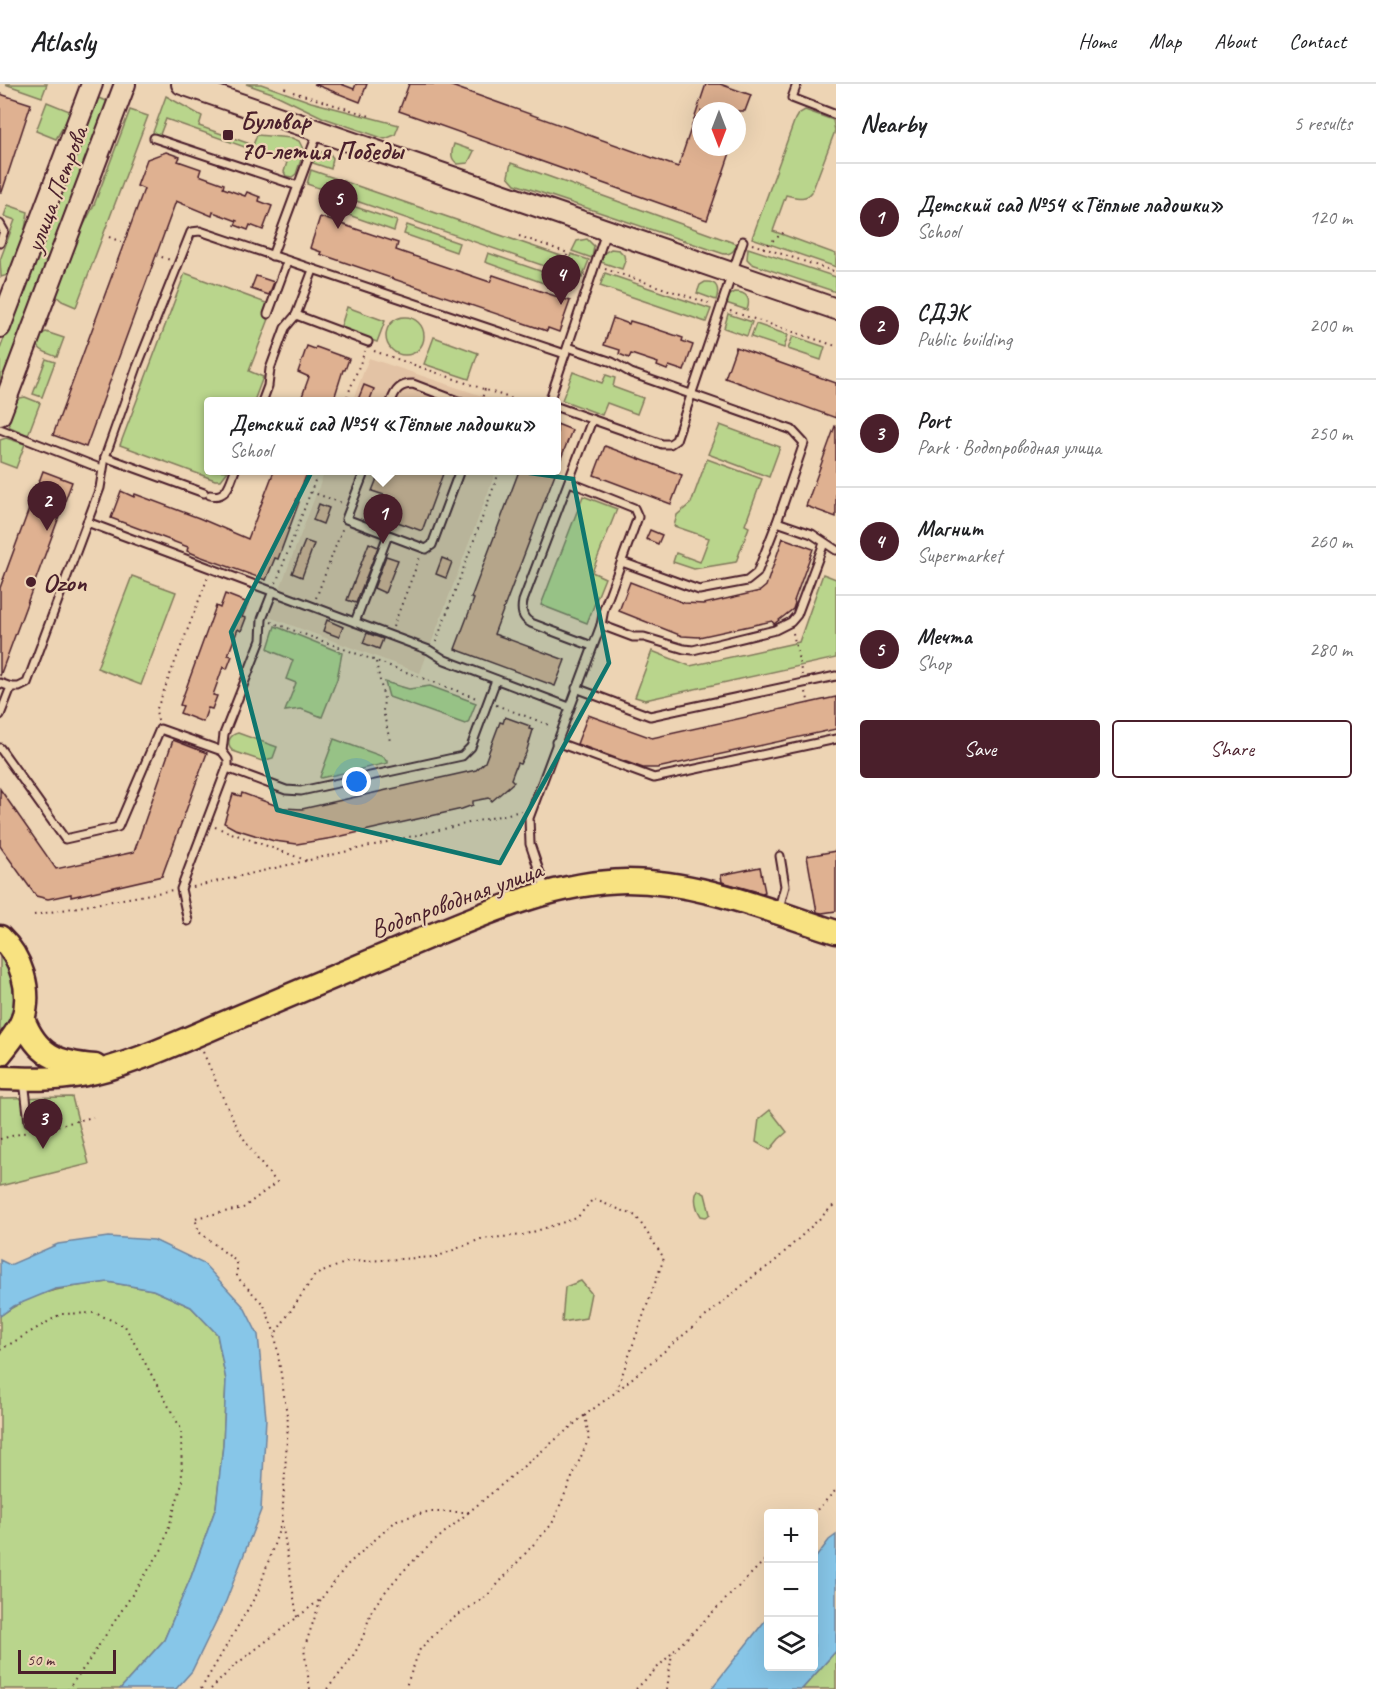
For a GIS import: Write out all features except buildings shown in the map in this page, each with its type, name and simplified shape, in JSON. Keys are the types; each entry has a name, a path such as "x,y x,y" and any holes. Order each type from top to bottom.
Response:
{"main road":[{"name":"улица Петрова","path":"0,327 11,287 92,84"},
{"name":"улица Петрова","path":"0,415 125,84"},
{"path":"182,84 836,309"},
{"name":"Водопроводная улица","path":"0,1078 66,1077 83,1075 108,1067 195,1035 503,907 587,884 624,881 662,882 705,890 836,932"},
{"path":"0,937 11,949 23,976 26,991 23,1019 14,1038 0,1054"},
{"path":"23,1019 29,1035 46,1053 60,1061 75,1065 108,1067"}],"lane":[{"path":"797,84 792,98 836,115"},
{"path":"272,256 319,131"},
{"path":"154,138 298,186"},
{"path":"0,224 4,231 0,243"},
{"path":"0,683 10,687 19,687 27,683 100,488 105,457 137,367 189,234 196,230 287,262 566,350 612,362 632,374 792,430 801,438 804,443 777,522 757,573 747,581 699,590 622,562"},
{"path":"551,397 607,230"},
{"path":"561,408 658,443 670,444 678,436 743,241"},
{"path":"268,314 287,262"},
{"path":"264,397 270,369 285,328 296,315 313,270"},
{"path":"296,315 368,342"},
{"path":"393,397 398,387 413,384 447,397"},
{"path":"592,420 523,601 522,612 531,623 592,646"},
{"path":"0,429 102,469"},
{"path":"105,457 207,494 219,496 226,492 233,475"},
{"path":"363,475 346,519 423,548 432,545 458,475"},
{"path":"547,894 530,844 528,824 531,810 637,522 637,512 634,508 569,482"},
{"path":"87,522 355,622 433,652 445,660 569,707"},
{"path":"777,522 812,534 836,550"},
{"path":"355,622 388,535"},
{"path":"601,625 633,637 644,637 693,650 775,630 790,622 801,607 824,543"},
{"path":"222,751 224,734 261,640 262,619 273,591"},
{"path":"576,688 650,716 836,676"},
{"path":"227,768 286,790 301,791 462,756 471,747 496,680"},
{"path":"0,715 10,687"},
{"path":"0,748 65,839 118,827 160,729 222,751 228,759 227,768 181,889 188,921"},
{"path":"556,742 654,778 836,739"},
{"path":"777,914 785,886 780,856"},
{"path":"23,1079 29,1122 48,1117"}],"path":[{"path":"285,89 287,84"},
{"path":"293,92 370,116"},
{"path":"763,248 787,230"},
{"path":"519,236 568,253 557,285"},
{"path":"109,237 124,243"},
{"path":"743,241 836,272"},
{"path":"156,255 178,263"},
{"path":"347,397 366,349 508,397"},
{"path":"482,397 485,389"},
{"path":"273,591 317,475"},
{"path":"433,652 499,475"},
{"path":"311,492 351,507"},
{"path":"313,606 346,519"},
{"path":"390,636 423,548"},
{"path":"160,729 156,711 211,568"},
{"path":"262,619 561,729"},
{"path":"790,622 805,684"},
{"path":"376,662 390,741"},
{"path":"34,915 181,889 531,810"},
{"path":"207,824 308,861"},
{"path":"195,1035 240,1135 262,1167 277,1182 243,1208 195,1218 199,1232 237,1262 237,1277 264,1305 275,1334 288,1422 282,1522 297,1617"},
{"path":"52,1127 93,1117"},
{"path":"0,1139 32,1131 29,1122"},
{"path":"275,1334 315,1275 346,1262 436,1257 481,1239 523,1235 577,1218 593,1198 636,1216 664,1258 616,1392"},
{"path":"327,1689 351,1660 364,1635 371,1613 385,1593 423,1550 755,1275 773,1263 836,1203"},
{"path":"0,1350 61,1314 95,1313 125,1326 182,1429 182,1484 162,1549 68,1689"},
{"path":"405,1689 420,1649 446,1623 487,1596 552,1524 590,1438 585,1415"},
{"path":"818,1509 836,1490"},
{"path":"211,1689 234,1666 321,1599 347,1565 397,1520 427,1512 469,1512"},
{"path":"201,1689 258,1592 282,1522"},
{"path":"636,1689 764,1561"},
{"path":"310,1689 304,1649 321,1599"},
{"path":"667,1689 672,1653"}],"highlighted area":[{"path":"325,445 573,479 609,663 500,863 277,810 231,632"}],"shaded area":[{"path":"369,358 485,397 354,397"},
{"path":"323,475 494,475 420,673 269,617"}],"green space":[{"path":"5,84 47,84 42,97"},
{"path":"246,84 261,84 311,102 399,125 395,135 385,139 324,118 272,93"},
{"path":"166,96 202,116 199,126 253,145 257,135 292,138 299,141 304,151 296,174 292,177 286,176 284,172 287,162 166,119 159,137 152,135"},
{"path":"95,97 110,102 0,393 0,349"},
{"path":"47,102 72,112 56,139 36,131"},
{"path":"130,110 148,116 76,307 55,295 67,258 94,205"},
{"path":"805,110 833,120 835,131 812,192 803,197 786,195 773,231 836,254 836,267 752,238 795,119"},
{"path":"454,144 474,151 468,163 458,164 452,158"},
{"path":"328,151 333,158 331,169 313,163 318,153"},
{"path":"511,163 737,244 732,252 724,254 515,184 508,176"},
{"path":"311,170 564,257 559,271 307,184"},
{"path":"332,199 397,221 394,231 329,208"},
{"path":"8,205 28,212 21,252 11,274 1,277 0,260 15,220 4,216"},
{"path":"407,225 459,243 456,252 404,234"},
{"path":"587,239 594,246 592,258 572,251 577,241"},
{"path":"748,248 836,277 836,292 752,264 747,259"},
{"path":"611,249 619,250 624,255 625,261 622,269 601,262 604,253"},
{"path":"488,253 552,275 549,285 485,262"},
{"path":"571,254 589,260 582,278 565,272"},
{"path":"185,273 274,306 249,371 263,377 256,397 204,397 204,475 225,475 221,480 215,480 120,445"},
{"path":"605,273 711,309 706,322 600,286"},
{"path":"705,282 715,284 718,292 716,300 697,293 700,285"},
{"path":"735,292 747,297 747,310 726,303 730,295"},
{"path":"347,307 385,321 377,342 340,329"},
{"path":"728,314 752,322 747,336 724,328"},
{"path":"405,317 419,322 424,336 419,350 405,355 391,350 386,336 391,322"},
{"path":"756,324 788,335 784,348 751,337"},
{"path":"46,332 64,338 57,357 44,352 39,347 39,335"},
{"path":"793,336 825,347 821,360 788,349"},
{"path":"434,337 478,353 469,379 424,364"},
{"path":"46,359 55,362 42,397 33,394"},
{"path":"573,372 602,383 606,375 615,378 613,387 643,398 637,414 607,403 602,415 562,400"},
{"path":"25,397 40,403 28,435 10,427 7,420 15,399"},
{"path":"720,425 780,447 769,477 708,454"},
{"path":"6,438 25,444 16,468 0,462 0,440"},
{"path":"707,459 762,479 745,525 749,527 736,562 694,569 673,562 676,553 700,562 709,538 674,526 677,515 691,503"},
{"path":"583,496 617,509 592,572 605,578 587,623 541,605"},
{"path":"823,574 836,579 836,658 645,700 635,697 652,651 690,666 799,642"},
{"path":"132,576 176,592 141,685 97,668"},
{"path":"275,626 342,653 337,679 322,717 301,709 285,711 296,683 286,679 293,660 268,648"},
{"path":"385,682 409,689 430,686 476,703 468,723 465,724 389,697"},
{"path":"238,733 277,747 273,758 262,761 233,751 229,741 233,735"},
{"path":"334,739 384,757 388,763 321,778"},
{"path":"0,952 12,976 16,996 12,1016 0,1040"},
{"path":"72,1097 89,1164 0,1186 0,1098"},
{"path":"770,1110 787,1132 770,1150 756,1142 759,1119"},
{"path":"698,1190 705,1194 710,1214 706,1217 701,1216 697,1207 695,1199"},
{"path":"581,1281 591,1293 586,1318 562,1322 565,1287"},
{"path":"108,1282 153,1290 191,1307 217,1334 226,1380 223,1445 216,1507 191,1577 164,1640 120,1689 0,1689 0,1316 38,1295 65,1288"},
{"path":"836,1651 836,1689 802,1689"}],"water":[{"path":"108,1237 154,1240 204,1264 244,1307 258,1335 266,1418 261,1510 226,1601 192,1671 176,1689 120,1689 164,1640 191,1577 216,1507 223,1445 226,1380 217,1334 191,1307 153,1290 108,1282 55,1289 14,1306 0,1316 0,1260 10,1265 58,1244"},
{"path":"836,1535 836,1651 802,1689 711,1689 764,1622 764,1671 818,1671 818,1555"}],"place":[{"name":"Бульвар 70-летия Победы","path":"228,135"},
{"name":"Мечта","path":"338,229"},
{"name":"Магнит","path":"561,305"},
{"name":"СДЭК","path":"47,531"},
{"name":"Детский сад №54 «Тёплые ладошки»","path":"383,544"},
{"name":"Ozon","path":"31,582"},
{"name":"Port","path":"43,1149"}]}
